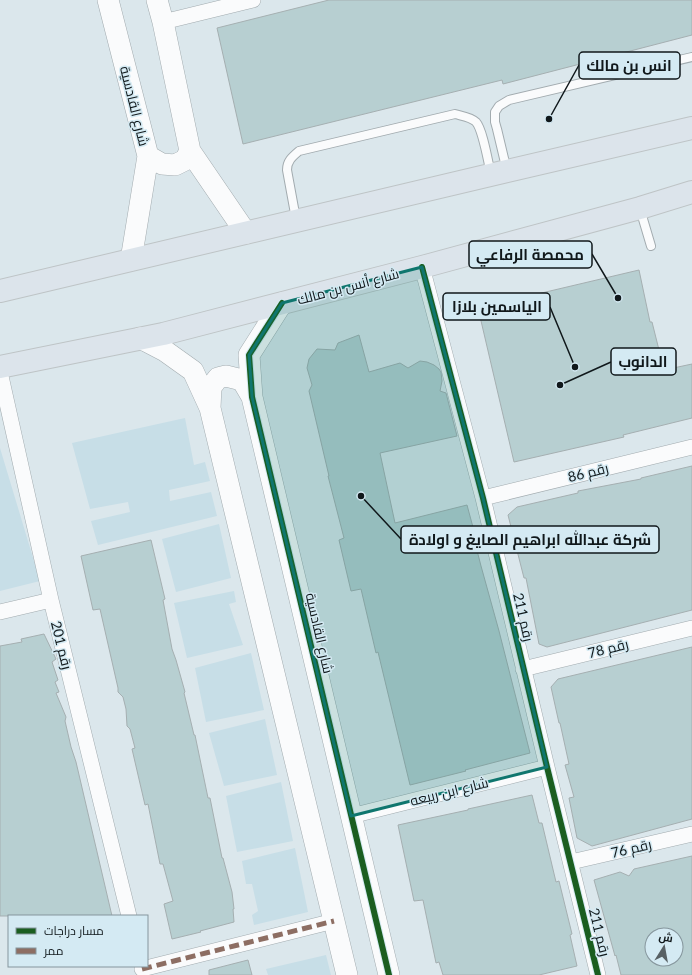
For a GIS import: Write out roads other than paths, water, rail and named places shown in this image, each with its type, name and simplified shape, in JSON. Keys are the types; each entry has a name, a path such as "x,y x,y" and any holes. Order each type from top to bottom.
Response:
{"main road":[{"path":"0,291 499,172 692,128"},
{"name":"شارع أنس بن مالك","path":"0,367 163,334 422,267 640,208 692,192"}],"street":[{"name":"شارع القادسية","path":"108,0 148,156 131,260"},
{"path":"157,0 190,151 246,233"},
{"path":"163,22 253,0"},
{"path":"148,156 162,164 175,165 185,160 190,151"},
{"name":"رقم 211","path":"422,267 483,498 598,975"},
{"name":"شارع القادسية","path":"282,303 249,355 252,397 389,975"},
{"path":"140,338 165,351 193,371 210,408 347,975"},
{"name":"رقم 201","path":"0,372 50,600 129,915"},
{"path":"210,408 211,387 218,378 226,376 242,380 252,397"},
{"name":"رقم 86","path":"483,498 692,447"},
{"path":"0,612 50,600"},
{"name":"رقم 78","path":"523,668 692,628"},
{"name":"شارع ابن ربيعه","path":"351,816 547,767"},
{"name":"رقم 76","path":"571,862 692,834"},
{"path":"143,970 334,921"}],"lane":[{"path":"499,172 495,112 499,106 509,100 692,57"},
{"path":"296,221 286,170 287,164 299,151 455,114 470,118 476,122 499,172"},
{"path":"640,208 651,246"}],"place":[{"name":"انس بن مالك","path":"549,119"},
{"name":"محمصة الرفاعي","path":"618,298"},
{"name":"الياسمين بلازا","path":"575,367"},
{"name":"الدانوب","path":"560,385"},
{"name":"شركة عبدالله ابراهيم الصايغ و اولادة","path":"361,496"}]}
